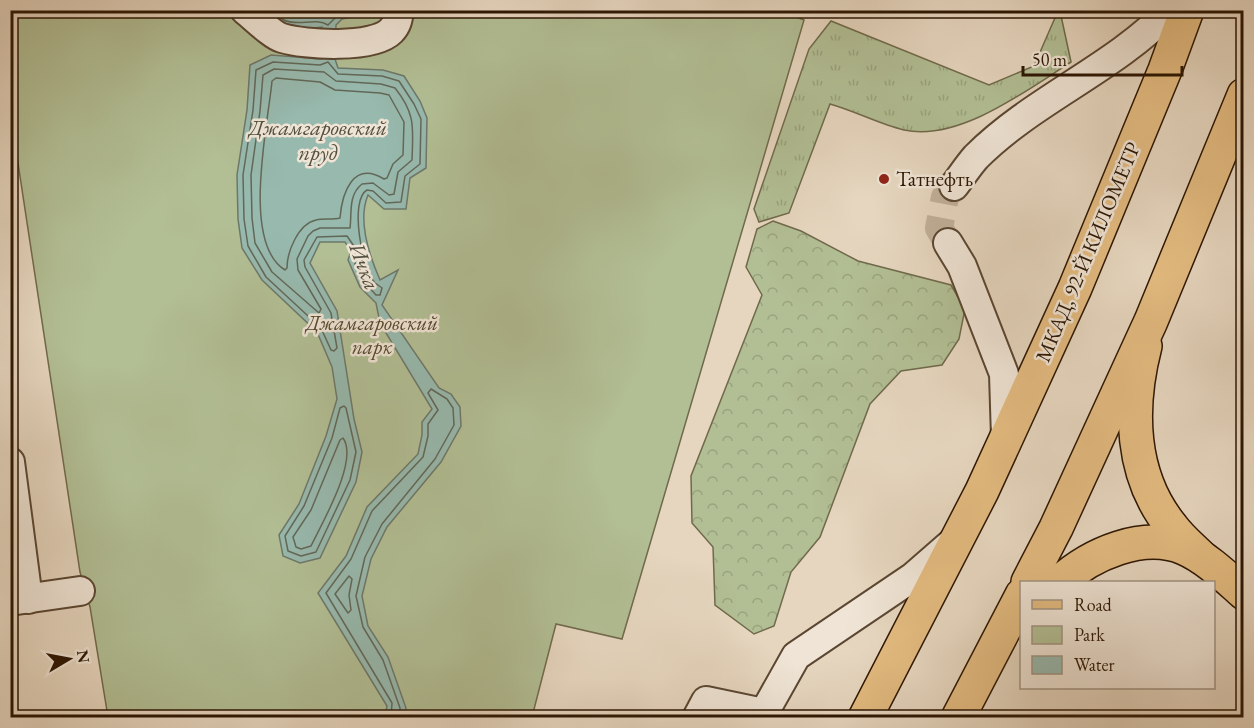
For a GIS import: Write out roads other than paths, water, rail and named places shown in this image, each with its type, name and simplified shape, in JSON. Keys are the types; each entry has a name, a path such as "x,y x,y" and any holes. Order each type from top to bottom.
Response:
{"main road":[{"name":"МКАД, 92-Й КИЛОМЕТР","path":"865,717 982,491 1075,288 1165,70 1187,10"},
{"path":"1029,581 1056,528 1151,321 1244,95"},
{"path":"1151,321 1141,360 1135,412 1136,445 1142,474 1154,500 1172,527 1222,575"},
{"path":"1061,581 1073,570 1097,558 1119,548 1142,543 1166,543 1184,548 1222,575"},
{"path":"958,717 1020,599"},
{"path":"958,717 1020,634"}],"lane":[{"path":"245,10 281,38 330,43 376,40 390,32 398,21 399,10"},
{"path":"954,186 976,158 1014,126 1150,31 1170,10"},
{"path":"948,243 962,266 1004,374 1006,438"},
{"path":"10,462 19,600 80,591"},
{"path":"697,717 706,701 764,715 796,656 913,577 958,537"}],"water":[{"name":"Джамгаровский пруд","path":"264,11 374,11 342,19 336,25 335,59 338,68 383,70 404,76 420,101 427,118 426,168 410,178 406,209 384,209 368,195 364,216 368,249 380,280 398,270 382,305 439,388 451,394 460,407 461,426 441,462 387,527 371,559 362,596 368,626 388,657 406,708 405,717 385,717 387,706 318,593 346,556 367,507 418,454 422,422 432,409 380,323 376,303 360,287 348,260 351,251 345,242 320,242 310,263 337,311 354,419 362,452 356,482 320,558 300,563 283,556 279,535 299,504 326,436 337,399 332,367 317,332 262,280 242,248 238,219 237,175 247,110 250,65 271,55 322,59 322,27 302,29 282,26"}],"tunnel":[{"path":"948,243 939,228 945,197 954,186"}],"place":[{"name":"Татнефть","path":"884,179"}],"water label":[{"name":"Ичка","path":"365,266"}],"park label":[{"name":"Джамгаровский парк","path":"372,335"}]}
